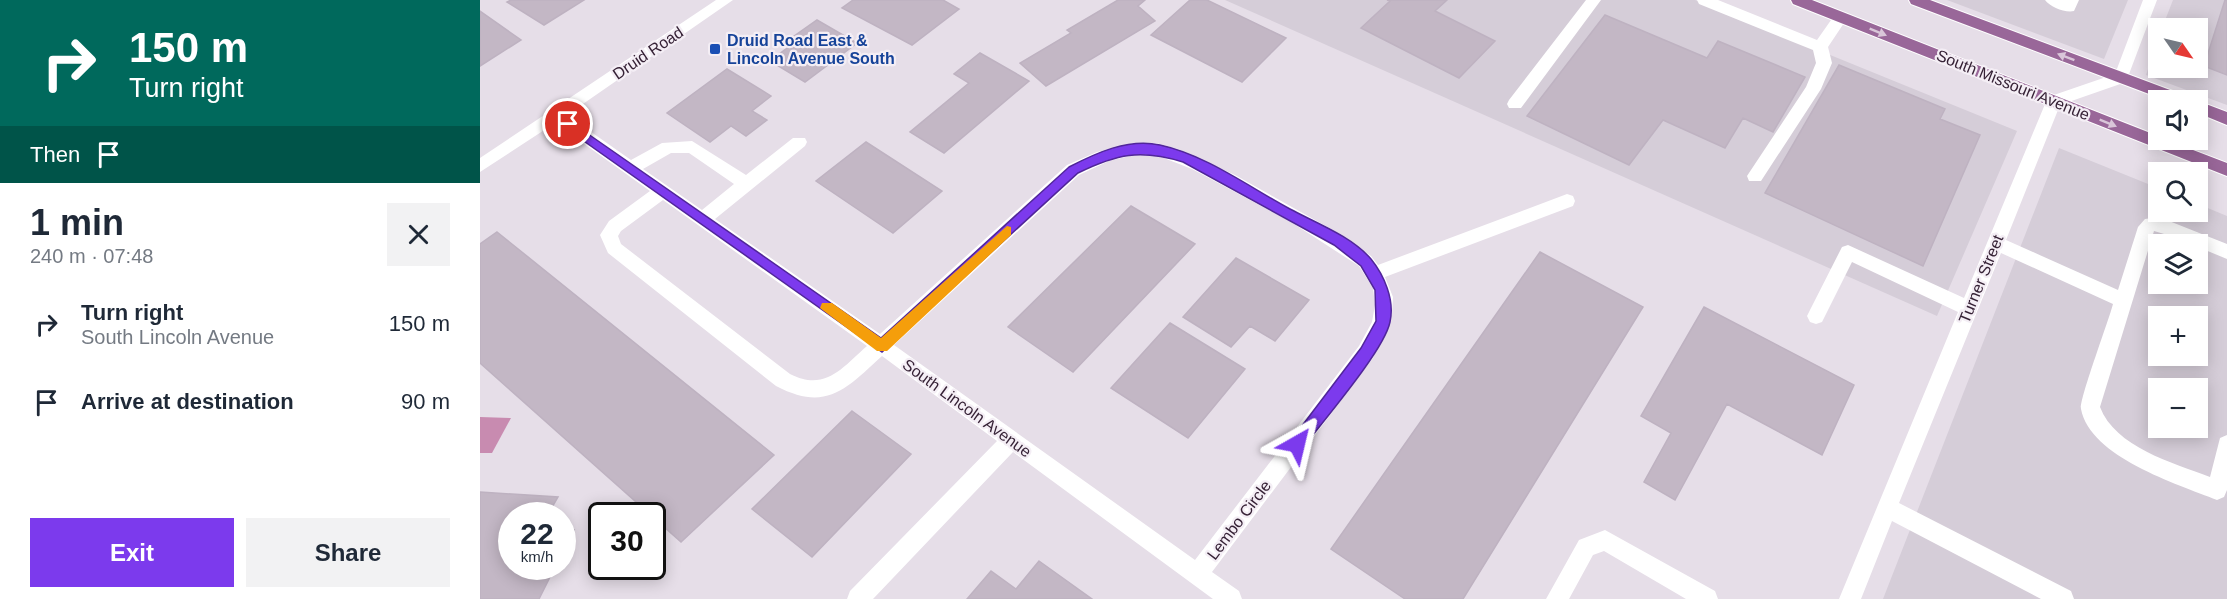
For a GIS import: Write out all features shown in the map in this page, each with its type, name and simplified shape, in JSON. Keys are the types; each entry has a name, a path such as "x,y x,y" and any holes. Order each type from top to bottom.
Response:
{"main road":[{"name":"South Missouri Avenue","path":"1798,0 2227,170"},
{"path":"1926,2 2153,90"},
{"path":"2208,112 2227,119"}],"street":[{"name":"Druid Road","path":"480,166 726,0"},
{"path":"1515,104 1594,0"},
{"path":"1704,0 1820,47"},
{"path":"2052,0 2071,3"},
{"path":"2054,101 2121,78 2150,0"},
{"path":"1755,176 1813,89 1824,63 1820,47 1841,17"},
{"name":"Turner Street","path":"1850,599 2054,101"},
{"name":"South Lincoln Avenue","path":"555,115 882,346 1231,599"},
{"path":"702,219 799,142"},
{"path":"631,168 668,147 692,147 746,184"},
{"name":"Lembo Circle","path":"663,191 615,226 609,235 614,248 625,259 783,380 804,392 822,390 845,378 1073,170 1101,156 1131,149 1158,150 1187,159 1339,242 1365,262 1382,289 1383,322 1366,352 1197,574"},
{"path":"1373,274 1567,201"},
{"path":"2227,252 2159,224 2151,224 2143,233 2090,407 2091,417 2106,435 2120,446 2222,497 2227,444"},
{"path":"1996,243 2122,300"},
{"path":"1816,316 1848,252 1969,309"},
{"path":"858,599 1011,440"},
{"path":"1888,508 2063,599"},
{"path":"1557,599 1586,547 1605,540 1707,599"}],"shaded area":[{"path":"1225,0 1695,0 2017,131 1937,316"},
{"path":"1947,0 2128,0 2104,59"},
{"path":"2173,0 2227,0 2227,105 2208,98 2208,90 2186,90 2154,78 2208,78 2208,18 2166,18"},
{"path":"2059,148 2148,184 2148,222 2208,222 2208,208 2227,216 2227,599 1883,599"},
{"path":"480,417 511,418 492,453 480,453"}],"building":[{"path":"511,0 584,0 544,25 507,2"},
{"path":"853,0 943,0 959,9 912,45 842,8"},
{"path":"1118,0 1145,0 1138,6 1155,21 1046,86 1020,63 1071,33 1067,30"},
{"path":"1190,0 1207,0 1286,38 1242,82 1151,35"},
{"path":"1387,0 1447,0 1435,11 1495,41 1459,78 1361,28 1390,1"},
{"path":"2225,0 2227,0 2227,75 2208,68 2208,53"},
{"path":"480,11 521,40 480,66"},
{"path":"1605,15 1707,58 1718,41 1805,77 1773,132 1743,118 1725,148 1663,120 1629,165 1527,116"},
{"path":"817,20 857,43 805,82 770,61 795,42 790,39"},
{"path":"980,53 1029,81 944,153 910,132 969,83 954,74"},
{"path":"1839,65 1945,109 1940,119 1980,135 1923,266 1765,193"},
{"path":"727,69 771,96 752,111 767,120 746,136 731,126 710,142 667,113"},
{"path":"866,142 942,191 893,233 816,181"},
{"path":"1131,206 1195,244 1073,372 1008,327"},
{"path":"497,232 774,455 681,542 666,529 666,502 636,502 480,363 480,244"},
{"path":"1540,252 1643,307 1463,599 1405,599 1331,549"},
{"path":"1236,258 1309,300 1275,341 1250,326 1231,347 1183,317"},
{"path":"1704,307 1854,385 1822,455 1727,404 1675,500 1644,482 1671,433 1641,416"},
{"path":"1170,323 1245,369 1188,438 1111,388"},
{"path":"852,411 911,454 812,557 752,509"},
{"path":"480,492 558,497 555,502 498,502 498,580 548,580 539,599 480,599"},
{"path":"1039,561 1092,599 967,599 991,571 1016,589"}],"slow traffic":[{"path":"827,308 882,346 1007,231"}],"place":[{"name":"Druid Road East & Lincoln Avenue South","path":"715,49"}],"route":[{"path":"568,124 882,346 1073,170 1101,156 1131,149 1158,150 1187,159 1339,242 1365,262 1382,289 1383,322 1366,352 1297,444"}]}
